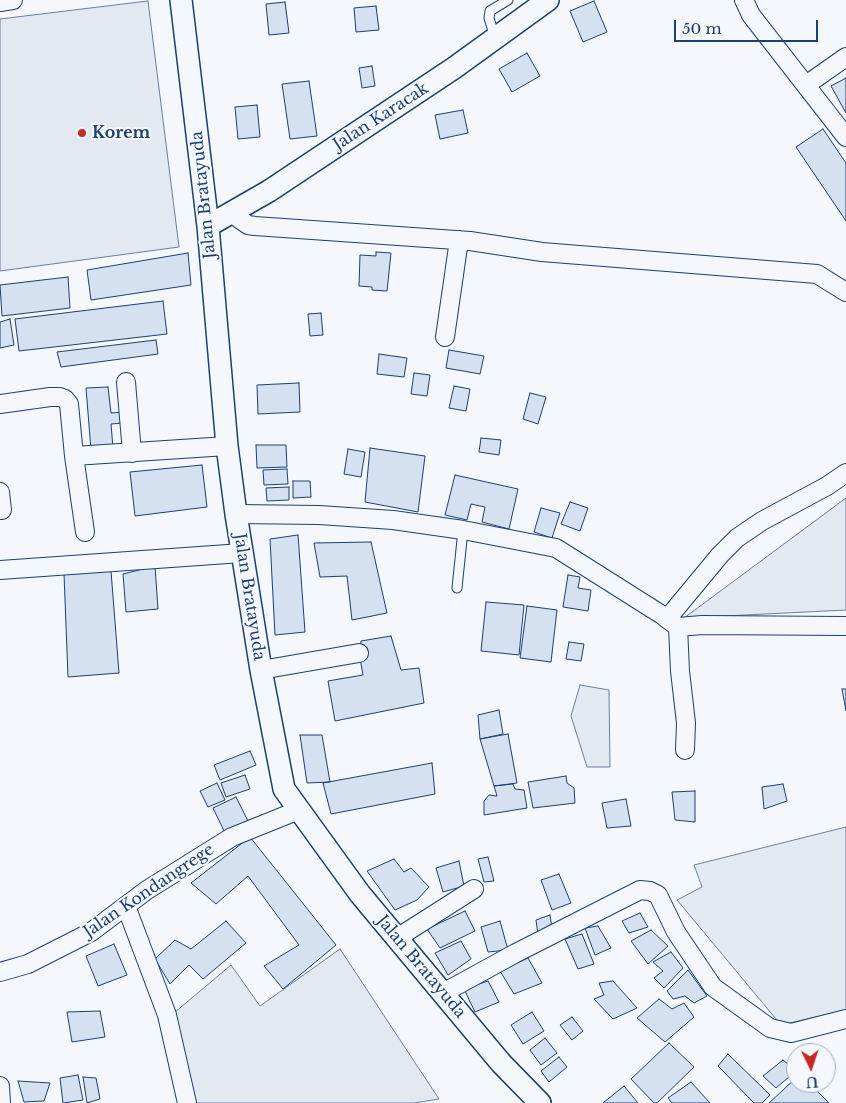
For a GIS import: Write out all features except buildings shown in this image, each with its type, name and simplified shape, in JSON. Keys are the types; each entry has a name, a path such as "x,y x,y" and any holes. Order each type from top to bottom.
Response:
{"street":[{"path":"0,2 13,0"},
{"name":"Jalan Bratayuda","path":"181,0 208,226 227,446 260,670 284,789 360,894 502,1063 540,1103"},
{"name":"Jalan Karacak","path":"208,226 269,191 454,68 548,0"},
{"path":"744,0 751,15 846,137"},
{"path":"806,85 846,57"},
{"path":"230,213 248,225 255,226 459,240 542,252 817,274 846,292"},
{"path":"445,337 459,240"},
{"path":"126,382 132,452"},
{"path":"0,404 50,397 60,397 69,404 85,532"},
{"path":"74,456 227,446"},
{"path":"686,750 686,723 672,623 720,555 737,538 762,521 827,486 846,472"},
{"path":"0,492 2,510"},
{"path":"236,514 338,516 394,520 463,530 556,548 672,623 702,626 846,626"},
{"path":"0,570 242,553"},
{"path":"260,670 359,653"},
{"name":"Jalan Kondangrege","path":"0,972 28,964 92,932 188,863 232,837 299,810"},
{"path":"397,938 474,889"},
{"path":"443,993 516,953 640,890 650,891 658,895 676,932 713,987 770,1028 791,1033 846,1019"},
{"path":"126,906 167,1016 187,1103"},
{"path":"0,1086 1,1103"}],"lane":[{"path":"495,38 489,18 490,12 508,0"},
{"path":"457,588 463,530"}],"shaded area":[{"name":"Korem","path":"148,1 179,247 0,271 0,19"},
{"path":"846,498 846,610 684,618"},
{"path":"580,685 609,690 610,767 587,767 571,716"},
{"path":"846,827 846,1010 781,1025 677,900 702,887 694,865"},
{"path":"340,949 439,1099 414,1103 195,1103 174,1013 231,965 260,1006"}],"place":[{"name":"Korem","path":"82,133"}]}
